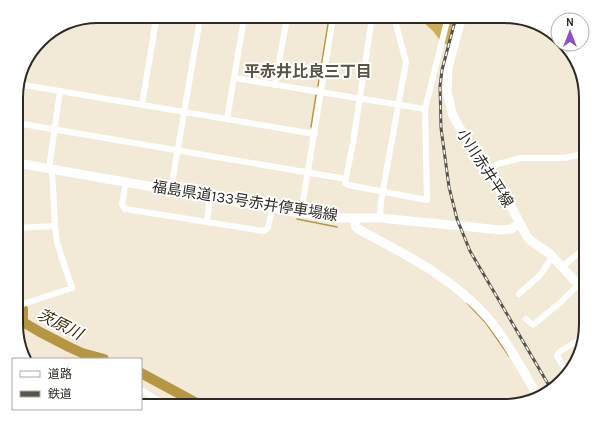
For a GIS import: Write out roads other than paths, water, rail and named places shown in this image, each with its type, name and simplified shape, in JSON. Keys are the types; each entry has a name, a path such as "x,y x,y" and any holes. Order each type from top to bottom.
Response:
{"main road":[{"name":"小川赤井平線","path":"460,23 448,67 448,97 452,116 485,171 510,204 523,231 530,240 552,256 578,285"},
{"name":"福島県道133号赤井停車場線","path":"23,164 301,213 354,218 380,218 501,230 511,229 520,223"},
{"path":"354,218 358,229 416,260 442,277 474,303 503,340 535,392"}],"street":[{"path":"142,105 156,23"},
{"path":"170,189 199,23"},
{"path":"227,119 243,23"},
{"path":"275,84 285,23"},
{"path":"301,213 332,23"},
{"path":"371,23 345,183 348,185 427,200 425,109 446,23"},
{"path":"380,218 383,192 406,62 396,23"},
{"path":"234,78 425,109"},
{"path":"24,85 315,134"},
{"path":"23,304 72,288 57,243 54,226 50,169 60,91"},
{"path":"23,124 346,179"},
{"path":"485,171 498,164 521,158 565,158 579,155"},
{"path":"126,182 122,204 125,209 264,230 268,228 272,208"},
{"path":"207,222 210,197"},
{"path":"23,228 54,226"},
{"path":"562,267 579,253"},
{"path":"519,294 540,275 552,256"},
{"path":"526,319 533,325 557,306 578,285"},
{"path":"564,368 557,356 559,352 577,341"},
{"path":"142,391 157,399"}],"waterway":[{"path":"318,86 328,23"},
{"path":"311,127 316,95"},
{"path":"297,219 337,227"},
{"path":"467,303 486,323 509,356"},
{"name":"茨原川","path":"23,309 23,322"},
{"name":"茨原川","path":"23,322 69,347 82,353 100,358"},
{"name":"茨原川","path":"142,374 189,399"}],"railway":[{"path":"454,23 442,70 440,86 441,128 449,187 457,219 470,251 548,384"}],"district":[{"name":"平赤井比良三丁目","path":"308,71"}]}
